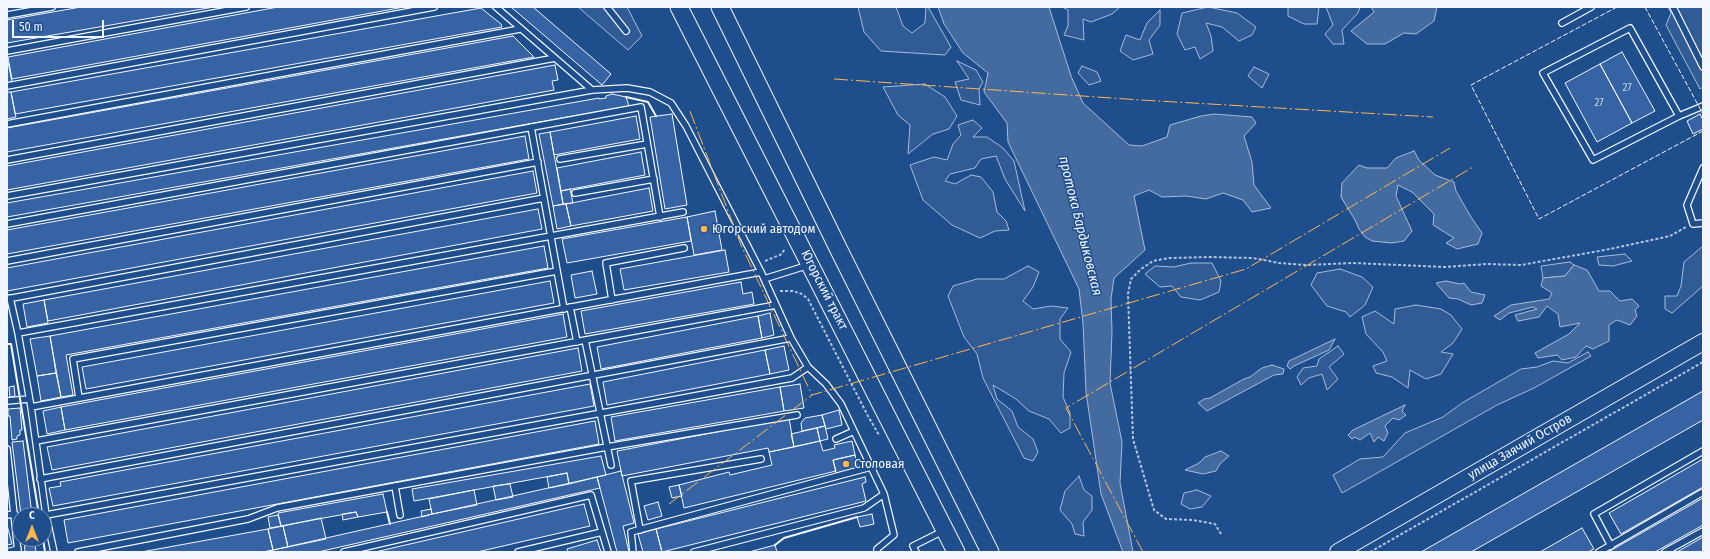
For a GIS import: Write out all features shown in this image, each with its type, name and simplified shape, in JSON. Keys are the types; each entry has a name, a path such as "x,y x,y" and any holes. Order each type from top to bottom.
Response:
{"main road":[{"name":"Югорский тракт","path":"679,7 956,552"},
{"path":"725,10 838,248 990,552"},
{"name":"улица Заячий Остров","path":"1338,552 1703,342"}],"lane":[{"path":"7,15 52,7"},
{"path":"7,51 246,7"},
{"path":"7,86 434,7"},
{"path":"496,7 592,90"},
{"path":"607,7 626,32"},
{"path":"1562,23 1590,7"},
{"path":"1673,7 1703,67"},
{"path":"1679,116 1630,28 1543,73 1593,160 1679,116 1703,106"},
{"path":"7,124 520,29"},
{"path":"7,160 555,58"},
{"path":"7,196 592,90 627,88 650,92 671,103 686,126 764,279 791,338 808,367 826,384 841,404 884,494 894,535 877,549 877,552"},
{"path":"7,224 641,107 660,216"},
{"path":"531,127 564,309"},
{"path":"560,159 648,144"},
{"path":"7,261 538,162"},
{"path":"1703,168 1687,206 1693,224 1703,223"},
{"path":"575,193 654,179"},
{"path":"1696,185 1703,184"},
{"path":"45,507 31,407 18,333 9,298 544,198"},
{"path":"18,333 683,212"},
{"path":"612,300 606,263 684,248"},
{"path":"764,279 811,265"},
{"path":"79,398 73,359 557,271"},
{"path":"31,407 760,272"},
{"path":"36,441 776,305"},
{"path":"570,307 577,342"},
{"path":"40,479 791,338"},
{"path":"585,340 611,465"},
{"path":"52,514 600,412 792,378 808,367"},
{"path":"7,401 29,399"},
{"path":"78,552 248,519 278,508 607,447 797,415"},
{"path":"836,439 854,431"},
{"path":"7,449 14,507"},
{"path":"1611,546 1594,514 1703,451"},
{"path":"640,530 631,481 761,459"},
{"path":"633,552 631,532 871,466"},
{"path":"395,486 400,515"},
{"path":"1599,552 1703,492"},
{"path":"694,552 864,508 884,494"},
{"path":"344,552 592,495 608,552"},
{"path":"916,552 913,546 945,530"},
{"path":"1666,552 1703,531"},
{"path":"518,552 602,532"},
{"path":"7,552 18,551"}],"path":[{"path":"1221,534 1215,524 1193,520 1166,519 1154,510 1133,440 1128,294 1131,279 1141,268 1153,261 1169,258 1209,257 1253,258 1279,263 1306,265 1352,263 1445,267 1487,264 1521,265 1610,249 1670,236 1693,224"},
{"path":"770,292 793,291 802,294 808,299 868,416 882,440"},
{"path":"1370,552 1703,362"}],"shaded area":[{"path":"578,7 627,7 642,36 628,50"},
{"path":"858,7 896,7 903,26 912,33 925,23 926,7 928,7 951,47 945,55 881,51 864,32"},
{"path":"1062,7 1120,7 1112,14 1091,22 1083,19 1084,40 1064,35 1068,26 1068,10"},
{"path":"1208,7 1237,13 1256,27 1252,35 1239,41 1222,27 1206,23 1211,36 1213,51 1200,59 1195,47 1185,50 1177,34 1182,13"},
{"path":"1288,7 1319,7 1317,24 1304,24 1288,16"},
{"path":"1326,7 1360,7 1358,13 1342,30 1344,44 1333,44 1325,34 1333,25"},
{"path":"1668,7 1703,7 1703,87 1700,89 1666,25 1671,13"},
{"path":"1160,10 1160,25 1149,40 1153,54 1133,60 1120,51 1126,35 1140,40 1147,23"},
{"path":"957,61 976,70 983,82 979,89 980,105 961,100 955,82 969,79"},
{"path":"1082,66 1097,72 1101,81 1089,85 1078,73"},
{"path":"1254,67 1269,74 1262,88 1248,76"},
{"path":"925,84 945,97 957,116 949,129 933,134 908,154 910,125 898,115 883,87"},
{"path":"973,120 982,128 973,137 987,137 1003,148 1014,161 1025,211 1005,179 996,156 981,159 975,168 950,174 945,181 955,184 971,175 981,177 993,192 997,212 1006,221 1009,230 995,231 980,238 952,225 923,200 910,165 934,157 947,160 953,144 961,135 958,125"},
{"path":"1703,246 1703,286 1672,313 1665,309 1665,296 1677,296 1681,286 1684,262"},
{"path":"1625,254 1632,261 1613,266 1599,265 1597,257"},
{"path":"1570,262 1574,265 1565,276 1543,278 1541,266"},
{"path":"1191,263 1212,263 1221,281 1219,292 1200,300 1181,297 1172,286 1160,287 1145,274 1155,266 1174,267"},
{"path":"1028,266 1039,272 1033,287 1023,301 1033,309 1051,306 1068,308 1060,319 1060,339 1071,352 1064,373 1063,397 1070,413 1070,428 1061,433 1049,419 1029,411 1016,399 993,385 997,399 1012,411 1018,427 1033,439 1038,452 1033,461 1024,458 983,378 977,354 964,337 948,296 953,286 977,279 1004,279"},
{"path":"1340,269 1362,277 1373,287 1365,305 1350,317 1346,312 1327,306 1311,285 1317,273"},
{"path":"1416,305 1441,309 1451,315 1462,329 1453,343 1441,352 1453,354 1441,374 1426,379 1410,370 1408,388 1392,377 1376,373 1373,366 1387,361 1383,352 1366,334 1362,317 1375,311 1394,324 1395,309"},
{"path":"1338,346 1344,354 1329,367 1338,379 1327,390 1322,374 1309,378 1301,385 1297,377 1303,368 1317,366 1319,359"},
{"path":"1588,352 1591,356 1534,388 1497,405 1342,493 1333,475 1360,459 1383,457 1405,433 1443,417 1462,403 1521,369 1537,367 1553,361 1568,363"},
{"path":"1079,476 1084,490 1092,496 1092,510 1083,522 1084,536 1075,534 1072,524 1060,510 1065,491"},
{"path":"1197,490 1211,496 1202,507 1190,509 1181,504 1184,493"}],"water":[{"name":"протока Бардыковская","path":"938,7 1049,7 1071,76 1083,103 1129,145 1142,146 1167,137 1170,125 1201,116 1214,114 1252,117 1256,123 1244,136 1252,162 1254,185 1271,208 1252,212 1243,200 1223,193 1206,199 1186,196 1162,197 1149,190 1134,196 1145,250 1114,278 1111,299 1112,332 1110,383 1122,442 1120,483 1133,552 1123,552 1101,494 1086,392 1083,323 1079,289 1008,142 1007,123 984,92 988,73 963,53 944,24"},
{"path":"1371,7 1437,7 1434,21 1416,34 1404,33 1385,44 1367,44 1351,31 1374,12"},
{"path":"1414,151 1419,160 1435,175 1454,182 1456,191 1482,233 1478,244 1457,249 1446,243 1454,238 1433,225 1434,214 1412,192 1398,185 1396,196 1412,231 1404,241 1392,243 1372,241 1365,237 1359,229 1341,197 1342,183 1359,165 1367,168 1387,168 1396,158"},
{"path":"1574,265 1587,270 1599,291 1610,291 1620,301 1632,299 1639,306 1635,310 1637,316 1630,325 1617,320 1609,325 1609,341 1593,349 1586,346 1576,357 1562,360 1557,355 1538,358 1535,353 1569,334 1580,323 1560,327 1558,314 1547,306 1539,317 1518,321 1515,315 1537,309 1533,307 1509,313 1500,320 1494,316 1511,305 1549,299 1552,293 1541,286 1543,278 1565,276"},
{"path":"1446,281 1460,284 1464,283 1471,292 1485,295 1482,303 1471,305 1458,299 1449,298 1436,283"},
{"path":"1335,339 1329,350 1290,369 1287,366 1289,361"},
{"path":"1272,365 1284,369 1283,374 1274,375 1207,411 1198,403 1250,377 1262,368"},
{"path":"1405,405 1402,411 1406,415 1399,420 1393,418 1385,426 1388,433 1384,441 1378,437 1374,442 1370,433 1360,440 1355,437 1352,439 1348,435 1353,430"},
{"path":"1221,451 1229,456 1220,464 1216,471 1203,474 1185,470 1199,463 1205,457"}],"building":[{"path":"81,7 214,7 7,43 7,20"},
{"path":"278,7 404,7 12,79 8,57"},
{"path":"511,7 533,7 611,74 602,85"},
{"path":"481,8 501,24 502,27 15,114 11,92"},
{"path":"513,36 534,57 7,152 7,128"},
{"path":"1622,52 1655,111 1632,123 1600,64"},
{"path":"7,57 12,82 7,83"},
{"path":"1600,64 1632,123 1597,142 1565,83"},
{"path":"555,65 558,80 552,81 554,90 7,190 7,166"},
{"path":"7,92 11,92 16,117 7,119"},
{"path":"612,94 626,97 629,106 7,217 7,203 599,98 606,98 606,96"},
{"path":"672,114 687,205 665,209 650,117"},
{"path":"1700,114 1703,120 1703,129 1693,134 1687,121"},
{"path":"636,116 640,139 554,155 550,132"},
{"path":"550,132 563,204 553,206 539,134"},
{"path":"525,136 529,159 7,254 7,230"},
{"path":"641,152 645,175 561,191 557,168"},
{"path":"533,171 537,193 7,291 7,268"},
{"path":"649,188 653,211 571,226 566,204"},
{"path":"570,189 573,203 563,204 561,191"},
{"path":"566,204 571,226 557,229 553,206"},
{"path":"538,209 542,229 48,321 44,300"},
{"name":"Югорский автодом","path":"715,211 722,250 694,255 687,217"},
{"path":"687,217 691,241 567,263 562,239"},
{"path":"544,246 548,268 66,355 73,395 61,397 50,336"},
{"path":"725,250 729,272 624,290 620,269"},
{"path":"592,271 597,294 575,298 571,275"},
{"path":"550,281 554,303 86,389 82,367"},
{"path":"741,282 743,294 752,292 754,304 585,334 581,311"},
{"path":"44,300 48,323 27,327 23,304"},
{"path":"770,313 774,335 762,338 758,316"},
{"path":"563,314 567,337 65,430 61,407"},
{"path":"758,316 762,338 601,369 597,347"},
{"path":"50,336 56,373 37,376 30,339"},
{"path":"784,346 789,370 770,374 765,350"},
{"path":"578,348 582,371 52,470 47,447"},
{"path":"765,350 770,374 607,405 603,382"},
{"path":"56,373 61,397 41,401 37,376"},
{"path":"590,384 594,406 53,506 49,488 61,486 60,482"},
{"path":"800,384 804,408 784,411 780,387"},
{"path":"14,386 15,396 10,397 9,387"},
{"path":"780,387 784,411 615,441 611,417"},
{"path":"1703,391 1703,420 1471,552 1421,552"},
{"path":"61,407 65,430 47,434 43,411"},
{"path":"20,408 22,430 20,430 20,435 17,436 17,439 12,440 8,409"},
{"path":"839,410 842,425 826,429 822,415"},
{"path":"822,415 825,426 802,431 801,423 805,418"},
{"path":"789,418 794,447 769,452 768,448 622,476 617,451"},
{"path":"595,421 599,444 68,543 64,520"},
{"path":"825,426 828,439 820,441 817,428"},
{"path":"817,428 820,441 794,447 791,434"},
{"path":"23,441 31,507 20,507 12,442"},
{"path":"820,441 823,451 835,448 834,445 852,441 855,455 833,460 836,471 684,508 679,485 729,472 730,475 772,465 769,452"},
{"name":"Столовая","path":"855,455 858,468 836,473 833,460"},
{"path":"601,456 606,475 569,484 567,473 414,501 412,489"},
{"path":"1703,459 1703,487 1621,534 1609,513"},
{"path":"621,471 634,523 623,526 629,552 617,552 597,477"},
{"path":"567,473 569,484 549,488 547,477"},
{"path":"597,477 600,488 318,552 264,552"},
{"path":"865,477 866,482 862,484 866,501 662,552 656,529"},
{"path":"510,484 513,497 496,500 493,486"},
{"path":"679,485 682,496 672,498 669,487"},
{"path":"474,490 477,505 432,514 429,499"},
{"path":"383,494 387,512 358,517 356,512 281,526 278,513"},
{"path":"1703,498 1703,525 1655,552 1608,552"},
{"path":"658,502 662,516 648,520 644,506"},
{"path":"584,504 590,526 477,552 375,552"},
{"path":"431,509 432,514 422,517 421,511"},
{"path":"356,512 358,517 343,520 342,514"},
{"path":"872,514 874,524 860,527 857,517"},
{"path":"278,515 281,526 270,528 268,517"},
{"path":"321,518 326,539 288,547 283,526"},
{"path":"7,525 12,544 7,545"},
{"path":"283,526 288,547 273,550 268,529"},
{"path":"1582,528 1594,549 1588,552 1540,552"},
{"path":"268,529 273,550 263,552 141,552"},
{"path":"656,529 662,552 643,552 638,534"},
{"path":"1703,537 1703,552 1677,552"},
{"path":"597,540 601,552 568,552 567,549"},
{"path":"775,545 777,552 749,552"},
{"path":"25,547 35,547 36,552 25,552"}],"fence":[{"path":"1617,7 1471,85 1539,219 1703,131"},
{"path":"1645,7 1703,114"}],"wall":[{"path":"626,97 648,102 656,116"},
{"path":"7,344 11,344 38,507"},
{"path":"387,512 390,524"},
{"path":"775,545 784,538 857,517"},
{"path":"44,547 45,552"}],"power":[{"path":"834,79 1141,100 1433,117"},
{"path":"690,111 741,245 812,395"},
{"path":"669,504 812,395 1246,269 1450,148"},
{"path":"1143,552 1066,408 1473,167"}],"place":[{"name":"Югорский автодом","path":"704,229"},
{"name":"Столовая","path":"846,464"}]}
